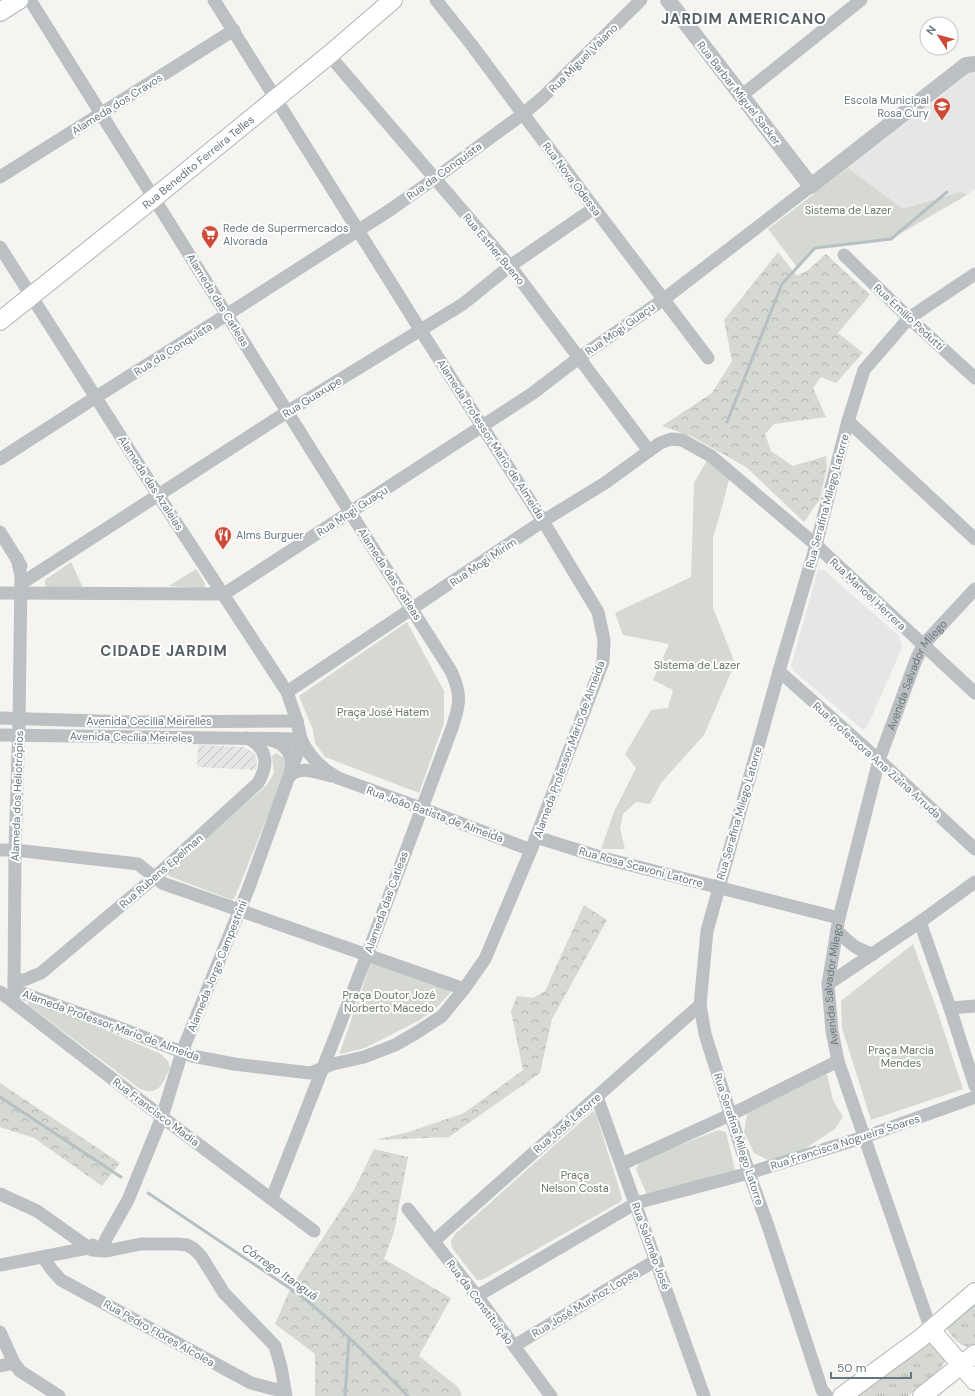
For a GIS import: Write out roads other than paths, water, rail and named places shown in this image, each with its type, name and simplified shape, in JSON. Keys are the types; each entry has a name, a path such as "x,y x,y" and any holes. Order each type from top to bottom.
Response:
{"main road":[{"path":"0,12 20,0"},
{"name":"Rua Benedito Ferreira Telles","path":"0,321 154,198 329,55 393,0"},
{"path":"842,1396 931,1330 975,1292"},
{"name":"Avenida Salvador Milego","path":"931,1330 968,1360 975,1381"},
{"path":"922,1396 968,1360"}],"street":[{"name":"Alameda das Catleas","path":"30,0 287,412 451,671 459,693 458,711 367,955 272,1198"},
{"name":"Alameda Professor Mario de Almeida","path":"9,990 192,1056 234,1064 310,1073 334,1064 364,1057 416,1033 442,1016 464,989 485,959 531,850 603,662 604,640 598,612 544,521 421,331 214,0"},
{"name":"Rua Nova Odessa","path":"436,0 471,44 708,358"},
{"name":"Rua Miguel Vaiano","path":"523,114 542,98 641,0"},
{"path":"741,96 861,0"},
{"name":"Rua Barbar Miguel Sacker","path":"670,1 811,186"},
{"name":"Alameda dos Cravos","path":"0,176 234,30"},
{"name":"Rua Esther Bueno","path":"329,55 510,266 580,357 649,451"},
{"path":"811,186 966,65 975,64"},
{"name":"Rua da Conquista","path":"0,460 358,230 435,178 523,114"},
{"name":"Rua Mogi Guaçu","path":"224,594 533,392 580,357 664,299 811,186"},
{"name":"Rua Guaxupe","path":"23,587 158,495 287,412 463,304 510,266 594,208"},
{"name":"Alameda das Azaleias","path":"0,247 158,495 287,692 298,721"},
{"name":"Rua Emílio Pedutti","path":"844,255 909,318 975,378"},
{"name":"Rua Serafina Milego Latorre","path":"827,1396 822,1390 730,1116 705,1034 700,1005 707,931 779,671 816,545 848,421 864,370 909,318 975,274"},
{"path":"848,421 975,539"},
{"name":"Rua Mogi Mirim","path":"287,692 544,521 605,483 660,443 671,439 682,440"},
{"name":"Rua Manoel Herrera","path":"682,440 711,456 816,545 975,693"},
{"name":"Alameda dos Heliotrópios","path":"0,532 17,558 23,587 9,990"},
{"path":"0,593 23,587 224,594"},
{"name":"Avenida Salvador Milego","path":"931,1330 838,1061 832,1031 828,984 839,918 879,760 916,660 923,645 975,589"},
{"name":"Rua Professora Ana Zizina Arruda","path":"779,671 879,760 975,849"},
{"name":"Avenida Cecilia Meirelles","path":"0,718 130,722 298,721"},
{"name":"Alameda Jorge Campestrini","path":"108,1244 162,1117 182,1052 240,910 290,775 301,740 298,721"},
{"name":"Avenida Cecília Meireles","path":"0,735 261,738 301,740"},
{"name":"Rua Rubens Epelman","path":"9,990 24,980 41,973 155,877 258,783 264,774 266,763 264,753 259,745 247,738"},
{"name":"Avenida Cecília Meireles","path":"261,738 273,741 286,749 291,758 292,765 290,775"},
{"name":"Rua João Batista de Almeida","path":"301,740 306,750 314,760 326,771 338,778"},
{"name":"Rua João Batista de Almeida","path":"290,775 300,769 338,778 531,850"},
{"name":"Rua Rosa Scavoni Latorre","path":"536,837 603,858 839,918"},
{"path":"0,850 15,850 138,864 162,883 464,989"},
{"path":"828,984 920,922 975,882"},
{"path":"920,922 975,1086"},
{"path":"837,931 850,944 860,951 873,954"},
{"name":"Rua Francisco Madia","path":"9,990 162,1117 314,1231"},
{"name":"Rua José Latorre","path":"434,1241 700,1005"},
{"path":"950,1008 975,1006"},
{"path":"622,1164 730,1116 838,1061"},
{"name":"Rua Salomão José","path":"597,1097 704,1396"},
{"name":"Rua Francisca Nogueira Soares","path":"477,1296 636,1203 749,1173 864,1137 975,1097"},
{"path":"0,1194 37,1211 90,1249"},
{"name":"Rua da Constituição","path":"408,1209 477,1296 551,1396"},
{"path":"0,1265 90,1249 108,1244 187,1245 201,1256 224,1293 275,1346 286,1394"},
{"name":"Rua Pedro Flores Alcolea","path":"43,1257 61,1280 68,1284 251,1383 286,1394"},
{"name":"Rua José Munhoz Lopes","path":"514,1346 656,1260"},
{"path":"0,1332 14,1363 20,1372 59,1396"},
{"path":"0,1366 14,1363"}],"waterway":[{"path":"727,422 782,284 815,248 891,239 947,192"},
{"name":"Córrego Itanguá","path":"0,1097 121,1177"},
{"name":"Córrego Itanguá","path":"148,1193 300,1295 342,1331 408,1396"},
{"path":"345,1396 349,1338"}],"place":[{"name":"Escola Municipal Rosa Cury","path":"942,121"},
{"name":"Rede de Supermercados Alvorada","path":"210,249"},
{"name":"Alms Burguer","path":"223,550"}],"district":[{"name":"JARDIM AMERICANO","path":"744,19"},
{"name":"CIDADE JARDIM","path":"164,651"}],"park label":[{"name":"Sistema de Lazer","path":"848,210"},
{"name":"SIstema de Lazer","path":"697,665"},
{"name":"Praça José Hatem","path":"383,712"},
{"name":"Praça Doutor Jozé Norberto Macedo","path":"389,1001"},
{"name":"Praça Marcia Mendes","path":"901,1056"},
{"name":"Praça Nelson Costa","path":"575,1181"}]}
